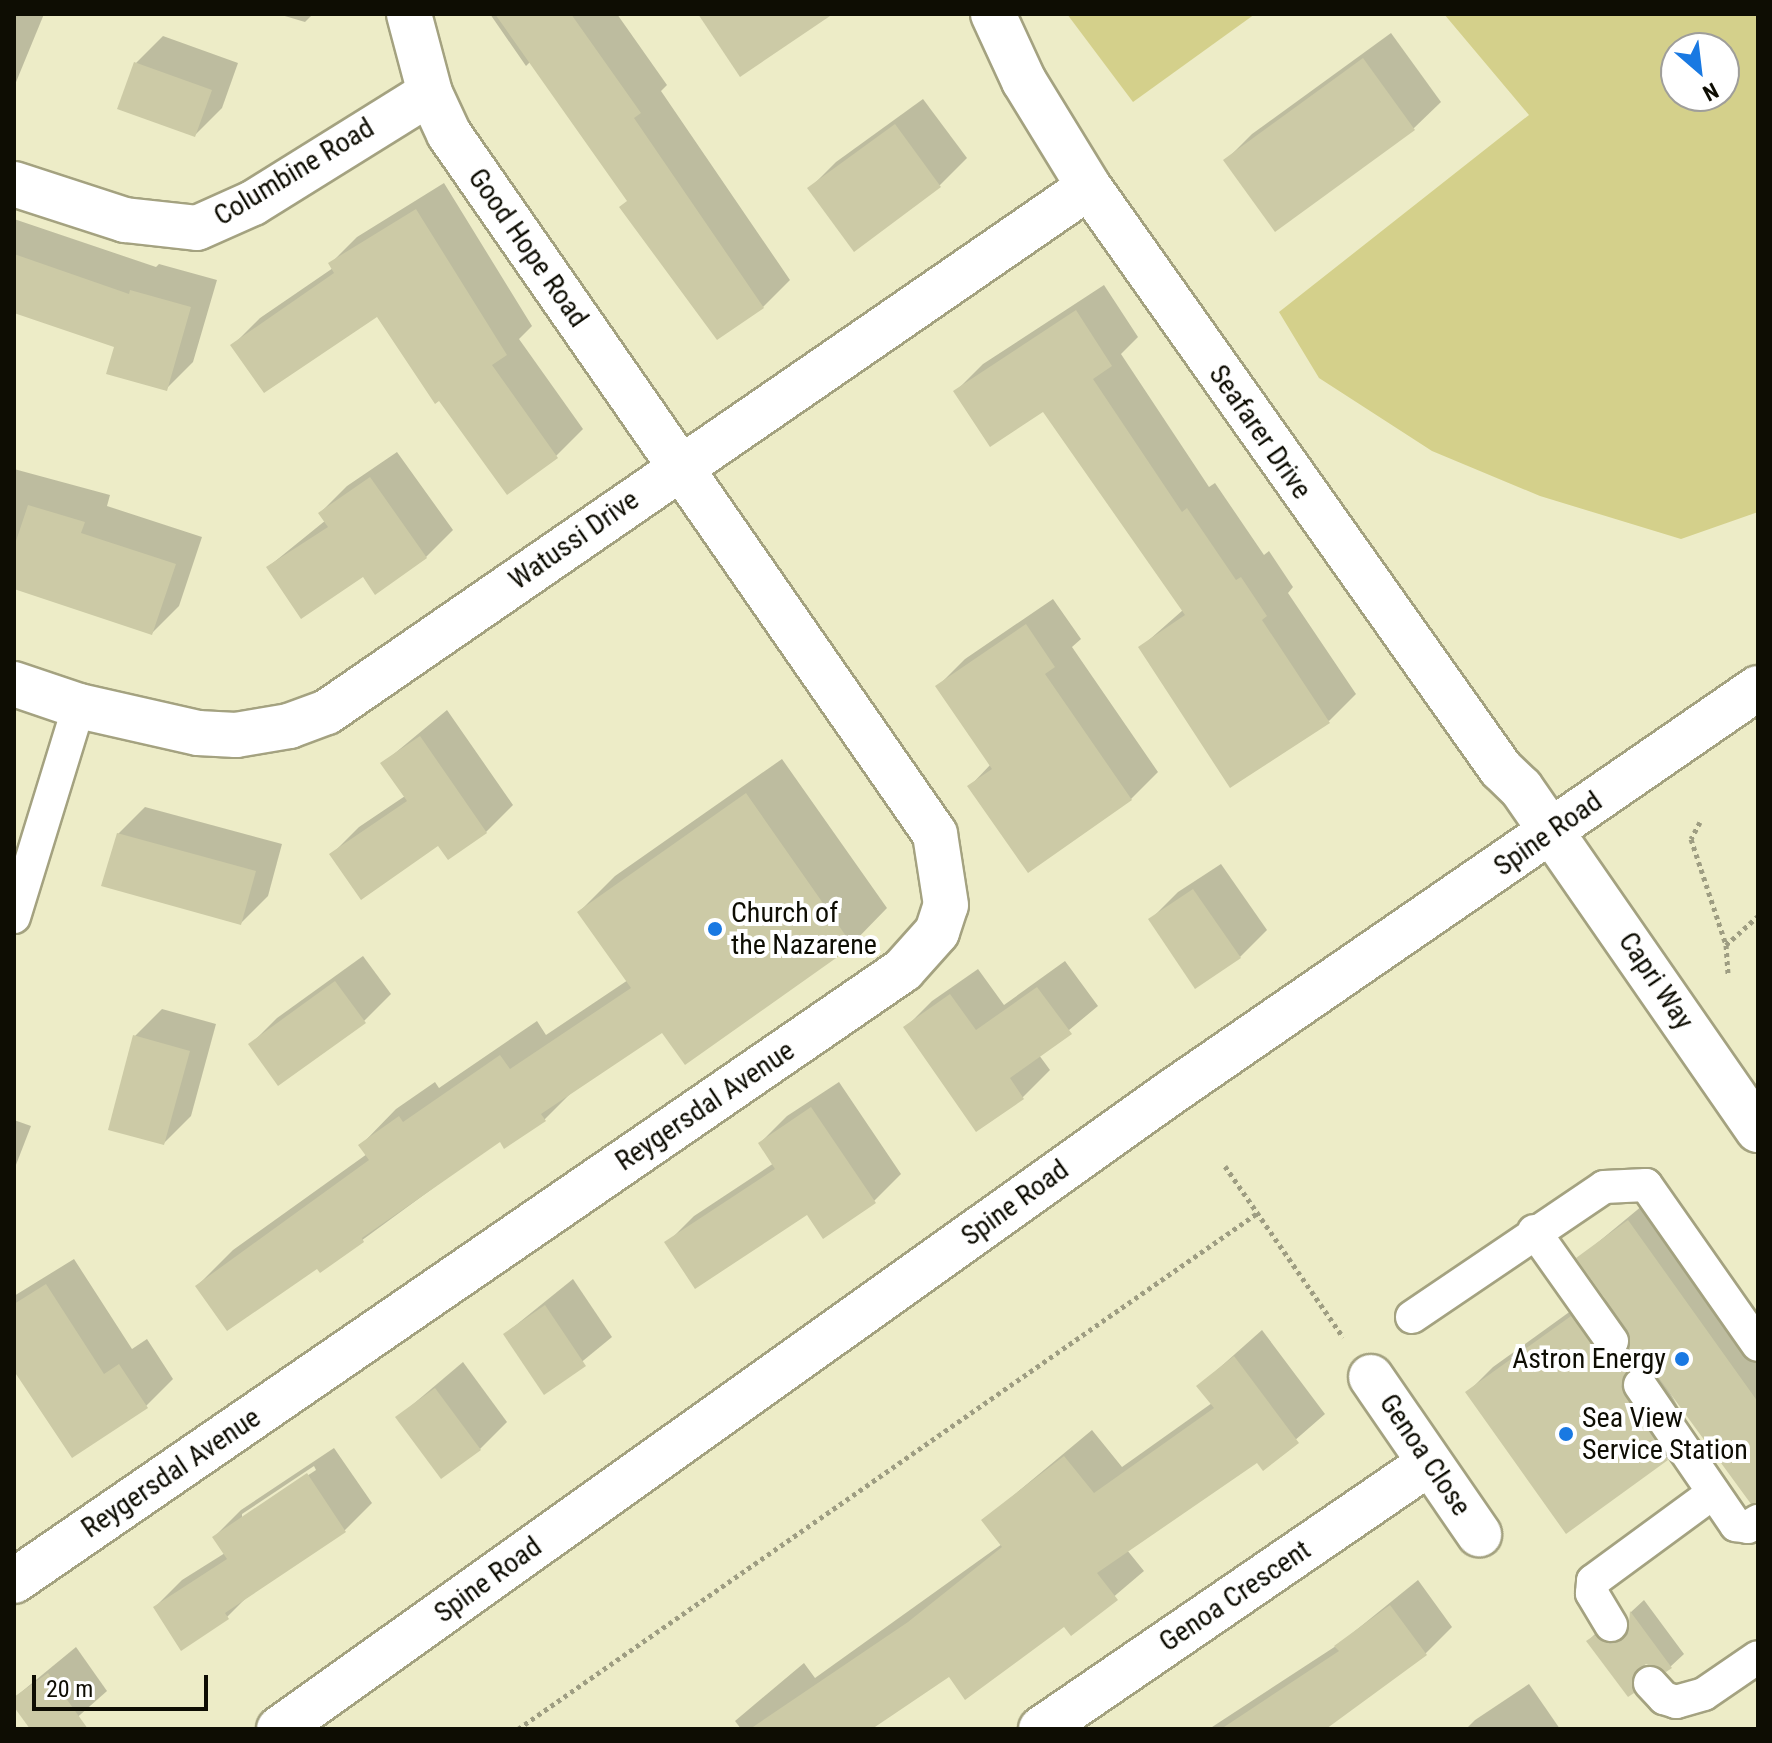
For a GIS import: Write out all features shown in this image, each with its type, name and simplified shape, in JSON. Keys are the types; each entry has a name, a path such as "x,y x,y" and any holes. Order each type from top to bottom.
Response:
{"street":[{"name":"Good Hope Road","path":"409,14 430,93 449,134 680,467"},
{"name":"Seafarer Drive","path":"993,14 1024,81 1089,187 1491,756 1552,832"},
{"name":"Columbine Road","path":"14,184 125,220 197,228 253,203 430,93"},
{"name":"Watussi Drive","path":"14,684 79,706 168,729 236,735 289,726 327,712 1089,187"},
{"name":"Reygersdal Avenue","path":"16,1574 903,970 937,932 946,905 935,834 680,467"},
{"name":"Spine Road","path":"279,1729 1170,1093 1758,688"},
{"name":"Capri Way","path":"1552,832 1758,1130"},
{"name":"Genoa Close","path":"1371,1377 1479,1534"},
{"name":"Genoa Crescent","path":"1041,1729 1429,1463"}],"lane":[{"path":"14,917 79,706"},
{"path":"1412,1317 1534,1231 1604,1187 1646,1185 1755,1335"},
{"path":"1534,1231 1612,1341"},
{"path":"1640,1385 1739,1528 1758,1521"},
{"path":"1611,1625 1592,1593 1593,1581 1713,1493"},
{"path":"1650,1683 1664,1698 1676,1702 1704,1694 1758,1657"}],"path":[{"path":"1700,822 1691,839 1726,945 1728,975"},
{"path":"1726,945 1758,916"},
{"path":"1225,1166 1371,1377"},
{"path":"518,1729 1256,1214"}],"shaded area":[{"path":"1067,14 1255,14 1133,102"},
{"path":"1444,14 1758,14 1758,512 1681,539 1540,496 1432,451 1319,378 1279,312 1529,115"}],"building":[{"path":"495,14 571,14 641,113 634,118 764,308 717,340 619,207 627,201"},
{"path":"698,14 833,14 740,77"},
{"path":"1363,58 1415,130 1275,232 1223,160"},
{"path":"134,62 212,90 195,137 117,109"},
{"path":"895,124 941,187 854,252 807,188"},
{"path":"416,209 507,355 492,365 558,458 507,495 439,401 435,404 377,317 264,393 230,345 334,273 328,263"},
{"path":"14,254 129,294 130,290 191,307 167,391 106,374 114,347 14,313"},
{"path":"1076,310 1112,366 1093,379 1182,512 1187,508 1236,580 1241,577 1267,616 1262,620 1330,723 1230,788 1138,647 1185,615 1043,412 990,447 953,391"},
{"path":"370,477 427,558 375,595 363,577 301,619 266,567 328,527 318,513"},
{"path":"28,505 85,522 81,533 176,564 152,635 14,589 14,547"},
{"path":"1026,624 1055,667 1045,674 1132,800 1028,873 967,786 992,769 935,686"},
{"path":"420,736 487,833 448,860 438,846 361,900 329,854 407,801 380,763"},
{"path":"746,793 853,946 685,1065 662,1033 541,1114 546,1121 504,1149 500,1142 362,1238 364,1242 320,1273 317,1269 227,1331 195,1286 369,1160 358,1145 399,1116 403,1122 500,1055 510,1069 631,988 577,912"},
{"path":"117,833 256,871 241,925 101,886"},
{"path":"1193,889 1241,958 1195,989 1148,919"},
{"path":"335,981 366,1023 278,1086 248,1044"},
{"path":"1037,987 1072,1034 1010,1078 1024,1099 976,1132 903,1027 950,994 976,1030"},
{"path":"133,1035 190,1051 164,1145 108,1130"},
{"path":"811,1107 876,1203 823,1239 807,1215 695,1289 664,1242 775,1169 758,1143"},
{"path":"1628,1220 1758,1402 1758,1502 1751,1504 1656,1374 1638,1366 1623,1376 1621,1387 1668,1460 1566,1534 1465,1392 1571,1316 1603,1358 1624,1356 1630,1348 1628,1331 1576,1258"},
{"path":"46,1284 104,1374 119,1364 148,1408 72,1458 14,1371 14,1304"},
{"path":"545,1305 586,1366 544,1395 503,1334"},
{"path":"1234,1356 1299,1443 1263,1471 1257,1463 1097,1573 1118,1600 1071,1636 1064,1627 965,1700 949,1677 872,1729 750,1729 908,1622 1002,1547 981,1520 1064,1456 1094,1493 1214,1408 1196,1386"},
{"path":"435,1388 481,1450 441,1479 395,1417"},
{"path":"307,1473 346,1532 225,1613 229,1619 181,1651 153,1607 227,1559 212,1537"},
{"path":"1390,1605 1427,1655 1326,1729 1221,1729 1339,1651 1334,1646"},
{"path":"1630,1611 1672,1668 1666,1672 1646,1664 1638,1669 1632,1678 1634,1693 1628,1697 1586,1641 1595,1635 1610,1644 1621,1641 1628,1634"},
{"path":"48,1673 88,1729 30,1729 14,1707 14,1697"}],"place":[{"name":"Church of the Nazarene","path":"715,929"},
{"name":"Astron Energy","path":"1682,1359"},
{"name":"Sea View Service Station","path":"1566,1434"}]}
